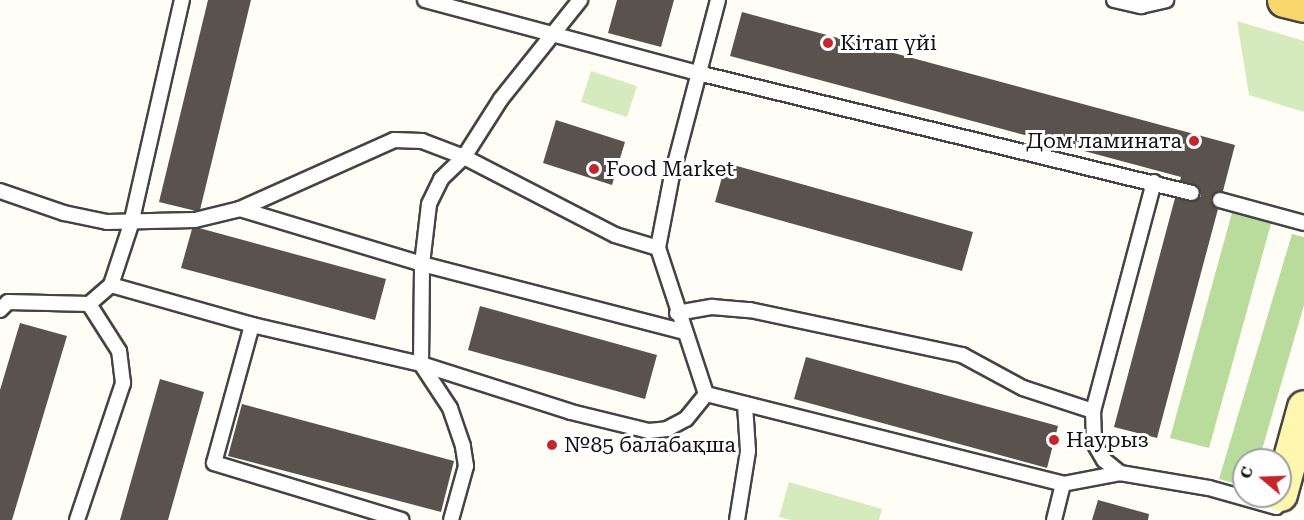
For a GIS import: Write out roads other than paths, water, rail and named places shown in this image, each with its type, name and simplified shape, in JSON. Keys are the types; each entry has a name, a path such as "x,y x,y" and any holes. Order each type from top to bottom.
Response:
{"main road":[{"path":"1284,0 1304,5"},
{"path":"1292,450 1304,407"}],"lane":[{"path":"0,310 8,302 88,304 111,285 131,224 182,0"},
{"path":"425,0 698,73 1192,193"},
{"path":"451,520 466,466 463,446 450,408 421,364 422,264 429,204 441,179 464,157 501,99 580,0"},
{"path":"706,394 686,332 677,313 658,248 698,73 718,0"},
{"path":"1114,0 1141,6 1166,0"},
{"path":"0,191 64,213 131,224 195,220 240,209 394,140 422,141 464,157 615,235 658,248"},
{"path":"1120,473 1104,460 1094,443 1093,411 1154,183"},
{"path":"1220,200 1304,223"},
{"path":"240,209 422,264 686,332"},
{"path":"111,285 252,325 421,364 571,412 649,431 667,429 686,419 706,394"},
{"path":"77,520 123,383 119,351 88,304"},
{"path":"677,313 712,307 750,310 962,355 1023,388 1093,411"},
{"path":"252,325 214,463 402,520"},
{"path":"706,394 1063,484 1120,473 1232,493"},
{"path":"737,520 748,451 745,404"},
{"path":"1054,520 1063,484"}],"place":[{"name":"Кітап үйі","path":"828,43"},
{"name":"Дом ламината","path":"1194,141"},
{"name":"Food Market","path":"594,169"},
{"name":"Наурыз","path":"1054,440"},
{"name":"№85 балабақша","path":"552,445"}]}
